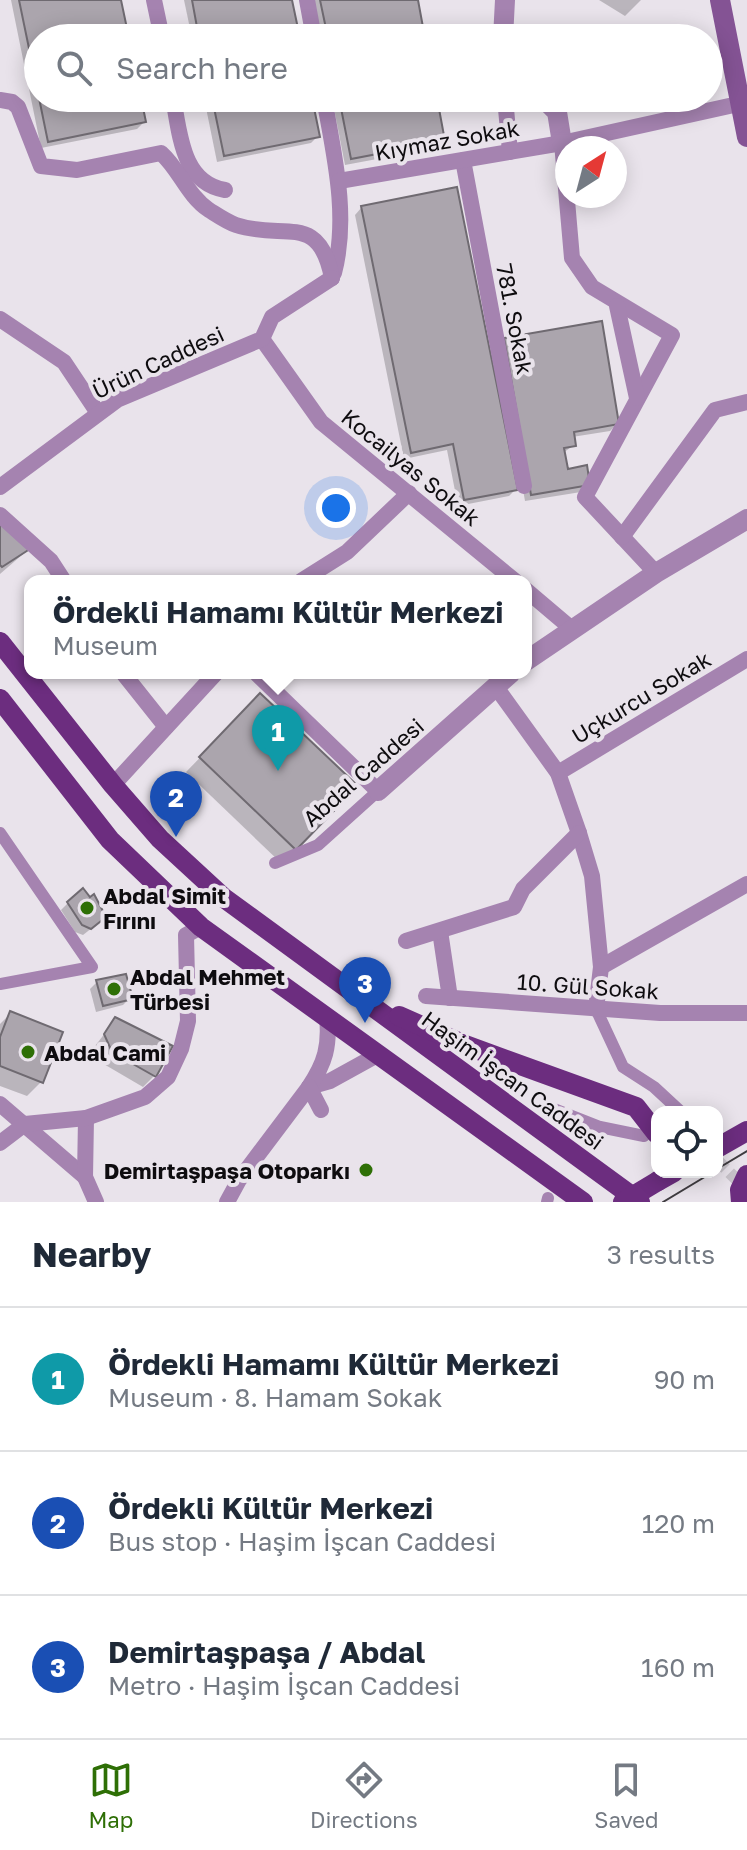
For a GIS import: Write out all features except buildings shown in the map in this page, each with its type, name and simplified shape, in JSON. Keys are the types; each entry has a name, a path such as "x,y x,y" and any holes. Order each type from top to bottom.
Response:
{"main road":[{"path":"720,0 743,103 747,137"},
{"name":"Haşim İşcan Caddesi","path":"0,642 24,672"},
{"name":"Haşim İşcan Caddesi","path":"29,679 160,839 224,898 623,1196 640,1202"},
{"path":"0,699 110,840 201,927 583,1202"},
{"path":"340,983 401,1017 465,1045 636,1107 651,1135"},
{"path":"723,1145 747,1131"},
{"path":"741,1202 740,1190 747,1175"},
{"path":"623,1196 658,1178"}],"street":[{"path":"154,0 159,24"},
{"path":"307,0 311,24"},
{"path":"504,24 505,0"},
{"path":"0,100 12,102 18,107 41,166 77,170 161,153 174,165 187,190 205,207 235,225 306,233 327,254 332,278"},
{"name":"Kıymaz Sokak","path":"723,107 743,103"},
{"path":"176,112 191,171 210,187 225,190"},
{"path":"327,112 339,181 339,254 332,278"},
{"path":"506,112 510,152"},
{"path":"557,112 561,136"},
{"name":"Kıymaz Sokak","path":"594,136 702,112"},
{"name":"Kıymaz Sokak","path":"339,181 555,144"},
{"name":"781. Sokak","path":"463,160 524,486"},
{"path":"568,208 572,258 592,287 617,306 672,335 585,497 656,573"},
{"name":"Ürün Caddesi","path":"0,487 117,400 262,339 272,317 332,278"},
{"path":"617,306 637,398"},
{"path":"0,319 64,362 98,413"},
{"name":"Kocailyas Sokak","path":"262,339 321,422 508,575"},
{"path":"622,537 715,410 747,402"},
{"path":"311,575 347,552 409,493"},
{"path":"0,515 51,561 60,575"},
{"path":"532,657 656,573 747,519"},
{"path":"532,595 572,629"},
{"name":"Uçkurcu Sokak","path":"558,773 747,659"},
{"path":"128,679 166,727"},
{"path":"113,785 210,679"},
{"path":"262,679 378,791"},
{"path":"503,680 558,773 592,876 601,967 596,1009 623,1067 654,1087 675,1106"},
{"name":"Abdal Caddesi","path":"275,863 318,845 503,680"},
{"path":"0,833 92,967 0,984"},
{"path":"406,941 514,907 523,889 579,833"},
{"path":"601,967 747,884"},
{"path":"0,1143 25,1124 86,1118 145,1097 168,1077 181,1049 188,1021 186,935 201,927"},
{"path":"440,931 450,998"},
{"name":"10. Gül Sokak","path":"426,996 596,1009 747,1013"},
{"path":"227,1202 239,1180 325,1063 330,1040 327,1017"},
{"path":"309,1087 330,1081 379,1054"},
{"path":"309,1087 321,1110"},
{"path":"0,1104 85,1177"},
{"path":"544,1105 600,1127 651,1135"},
{"path":"86,1118 85,1177 96,1202"}],"tunnel":[{"path":"723,1166 745,1188"}],"tram line":[{"path":"723,1165 747,1151"},
{"path":"663,1202 703,1178"}],"place":[{"name":"Ördekli Hamamı Kültür Merkezi","path":"278,771"},
{"name":"Ördekli Kültür Merkezi","path":"176,837"},
{"name":"Abdal Simit Fırını","path":"87,908"},
{"name":"Abdal Mehmet Türbesi","path":"114,989"},
{"name":"Demirtaşpaşa / Abdal","path":"365,1023"},
{"name":"Abdal Cami","path":"28,1052"},
{"name":"Demirtaşpaşa Otoparkı","path":"366,1170"}]}
